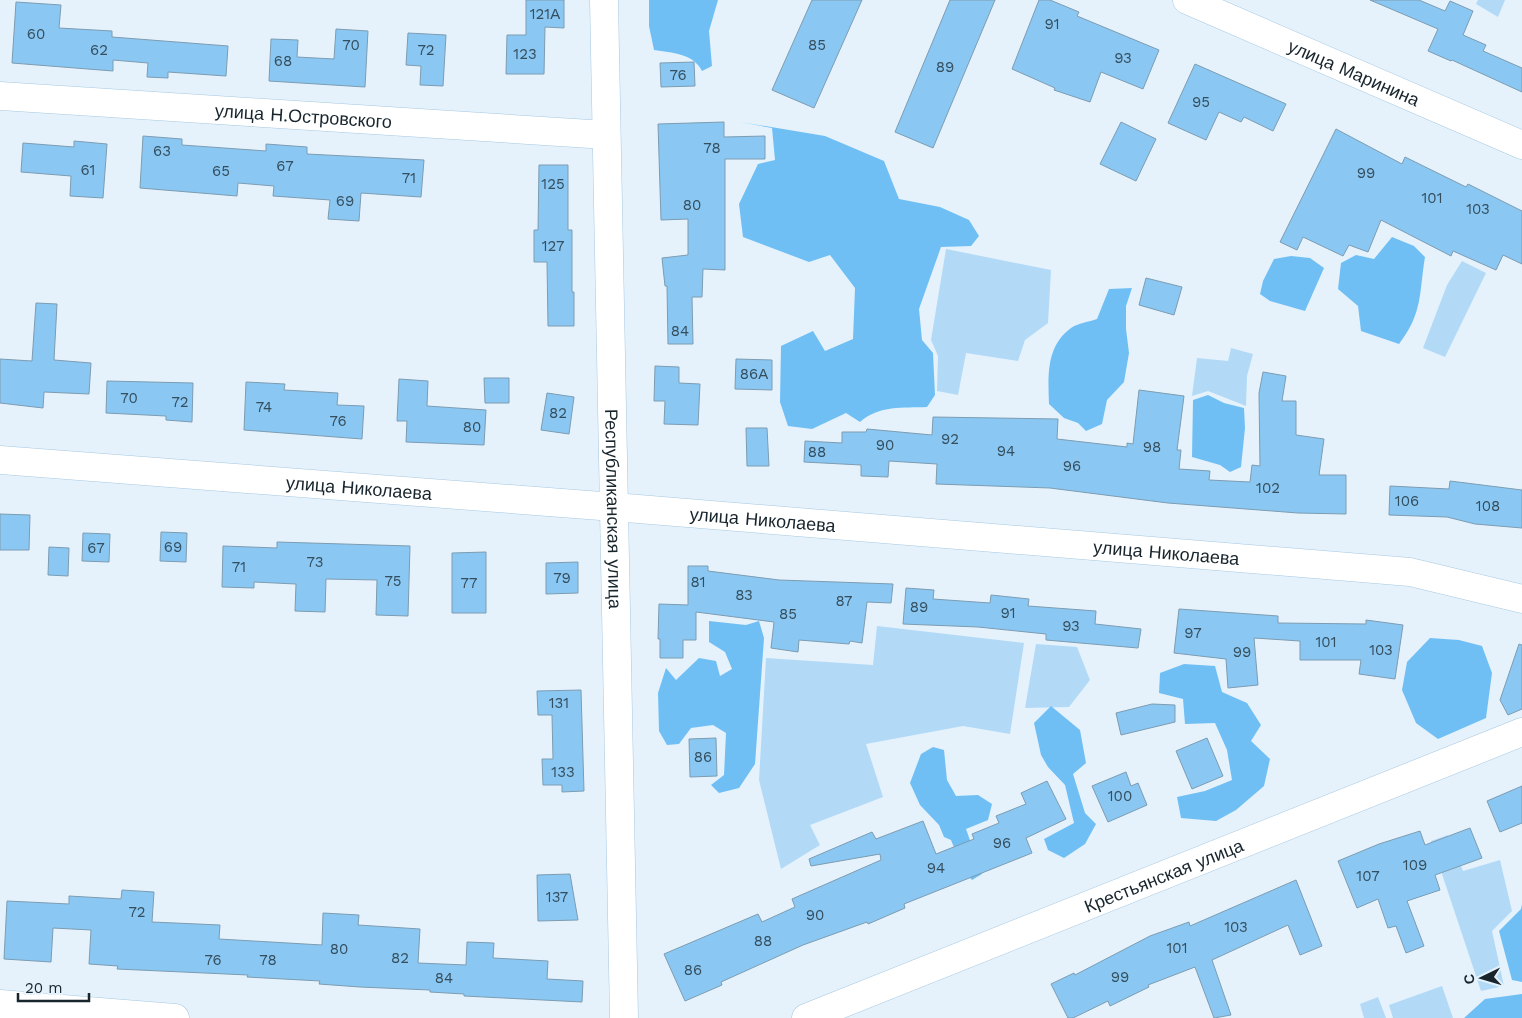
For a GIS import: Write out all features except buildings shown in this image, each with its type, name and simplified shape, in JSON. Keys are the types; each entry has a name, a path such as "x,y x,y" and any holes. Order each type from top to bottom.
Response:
{"street":[{"name":"Республиканская улица","path":"604,0 624,1018"},
{"name":"улица Маринина","path":"1187,0 1522,145"},
{"name":"улица Н.Островского","path":"0,96 606,135"},
{"name":"улица Николаева","path":"0,460 614,507 1410,572 1522,599"},
{"name":"Крестьянская улица","path":"806,1018 1522,732"},
{"path":"0,1004 175,1018"}],"shaded area":[{"path":"649,0 718,0 709,31 712,66 702,71 688,57 654,50 649,26"},
{"path":"1478,0 1505,0 1498,17 1476,4"},
{"path":"740,122 825,136 884,161 899,199 940,207 969,220 979,236 971,246 941,247 919,309 922,340 933,353 935,395 927,407 883,410 860,422 846,413 812,429 788,426 780,402 781,346 813,331 825,351 853,339 855,288 830,255 809,262 743,237 739,204 758,164 775,160 772,128"},
{"path":"1392,237 1414,246 1425,257 1419,302 1407,333 1399,344 1361,331 1358,306 1338,289 1341,263 1356,255 1374,259"},
{"path":"946,249 1051,270 1048,323 1025,340 1018,361 966,353 958,395 937,391 938,356 931,340"},
{"path":"1291,256 1310,258 1324,268 1305,311 1270,301 1260,294 1263,281 1274,259"},
{"path":"1462,261 1486,273 1445,357 1423,348 1447,285"},
{"path":"1132,288 1126,306 1129,353 1124,382 1107,400 1102,424 1086,431 1078,423 1064,418 1049,404 1050,362 1057,344 1063,335 1071,328 1097,319 1109,289"},
{"path":"1231,348 1253,354 1247,376 1246,406 1208,391 1192,396 1197,358 1228,361"},
{"path":"1208,395 1224,403 1244,408 1245,428 1241,467 1230,472 1220,465 1192,457 1193,400"},
{"path":"709,621 746,625 759,621 764,638 755,764 739,788 719,793 711,785 724,775 726,733 713,725 691,728 679,744 667,745 659,731 658,693 666,668 676,680 699,658 716,661 720,676 732,669 725,652 709,642"},
{"path":"877,626 1024,643 1010,734 963,726 866,744 883,797 810,825 820,845 781,869 759,780 766,658 873,665"},
{"path":"1430,638 1459,640 1482,646 1492,673 1486,718 1438,739 1416,723 1402,690 1407,662"},
{"path":"1036,644 1077,647 1090,680 1069,707 1025,708"},
{"path":"1184,664 1215,666 1222,692 1247,703 1261,725 1251,741 1270,759 1264,786 1236,810 1216,821 1181,818 1177,797 1205,791 1232,780 1227,750 1215,723 1185,724 1183,699 1159,693 1160,673"},
{"path":"1051,706 1080,730 1086,763 1073,774 1085,813 1096,824 1085,844 1064,858 1048,850 1044,839 1074,823 1065,785 1048,767 1041,755 1034,723"},
{"path":"933,747 944,750 947,780 956,796 978,795 992,804 988,820 966,829 982,874 972,880 963,870 951,840 944,837 939,825 920,805 910,783 921,754"},
{"path":"1448,835 1463,871 1500,860 1512,911 1492,931 1504,986 1481,991 1431,841"},
{"path":"1522,904 1522,982 1512,980 1499,931 1521,909"},
{"path":"1442,986 1453,1018 1393,1018 1389,1005"},
{"path":"1522,994 1522,1018 1464,1018 1485,999"},
{"path":"1378,997 1386,1018 1364,1018 1360,1004"}]}
